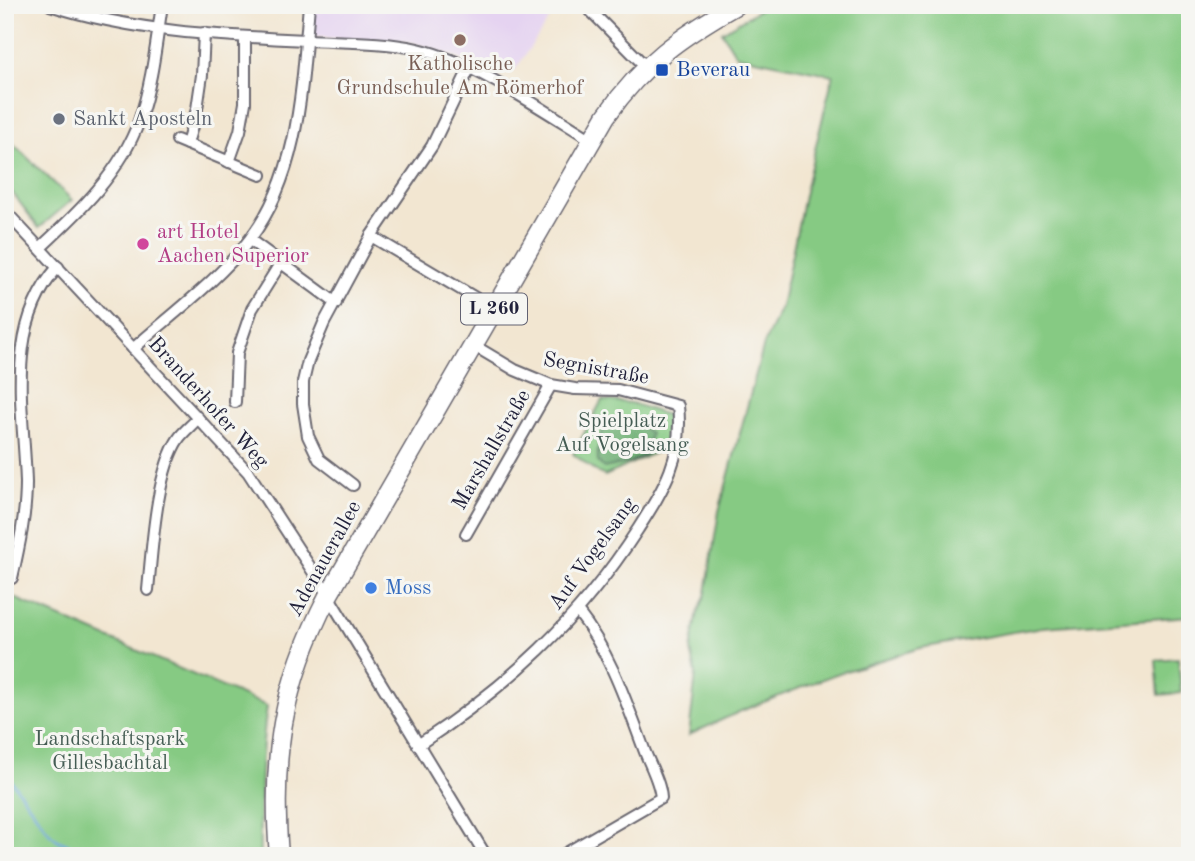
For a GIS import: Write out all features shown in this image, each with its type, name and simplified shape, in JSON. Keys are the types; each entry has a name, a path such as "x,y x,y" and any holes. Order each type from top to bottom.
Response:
{"main road":[{"name":"Adenauerallee","path":"279,856 275,789 281,726 297,665 328,596 617,100 646,66 675,42 736,5"}],"street":[{"path":"50,5 113,23 158,30 367,43 419,49 469,69 592,140"},
{"path":"41,247 80,210 107,177 138,124 149,87 162,5"},
{"path":"134,349 250,240 277,196 296,127 309,5"},
{"path":"585,5 646,66"},
{"path":"204,33 197,109 182,142 261,175"},
{"path":"229,162 240,131 245,103 245,37"},
{"path":"353,485 319,460 308,436 303,382 308,361 371,236 432,146 469,69"},
{"name":"Branderhofer Weg","path":"5,211 248,472 328,596 486,856"},
{"path":"371,236 494,309"},
{"path":"250,240 336,303"},
{"path":"235,402 237,353 252,309 280,264"},
{"path":"12,578 22,534 26,485 20,368 24,336 42,285 58,267"},
{"name":"Segnistraße","path":"473,345 515,370 551,385 575,389 618,390 678,406"},
{"name":"Marshallstraße","path":"466,534 551,385"},
{"name":"Auf Vogelsang","path":"418,745 497,689 578,612 624,551 670,475 679,440 678,406"},
{"path":"148,590 156,510 169,458 179,438 198,418"},
{"path":"561,856 661,798 635,724 603,650 594,632 578,612"}],"shaded area":[{"name":"Katholische Grundschule Am Römerhof","path":"314,5 559,5 515,70 506,64 497,77 454,56 412,42 311,37"}],"green space":[{"path":"767,5 1190,5 1190,616 1043,627 920,648 833,675 741,711 689,735 696,674 691,650 697,616 706,593 719,511 764,344 781,307 833,75 736,55 722,32"},
{"path":"9,140 72,200 39,228 5,183 5,144"},
{"name":"Spielplatz Auf Vogelsang","path":"602,400 631,403 670,416 673,422 672,449 656,452 605,476 598,473 573,454"},
{"path":"614,420 633,423 650,433 646,454 631,462 604,468 598,462 598,444 605,428"},
{"name":"Landschaftspark Gillesbachtal","path":"5,594 267,706 260,781 260,856 5,856"},
{"path":"1178,658 1181,693 1159,695 1156,660"}],"waterway":[{"path":"5,772 50,834 59,841 99,856"}],"place":[{"name":"Katholische Grundschule Am Römerhof","path":"460,40"},
{"name":"Beverau","path":"662,70"},
{"name":"Sankt Aposteln","path":"59,119"},
{"name":"art Hotel Aachen Superior","path":"143,244"},
{"name":"Moss","path":"371,588"}]}
